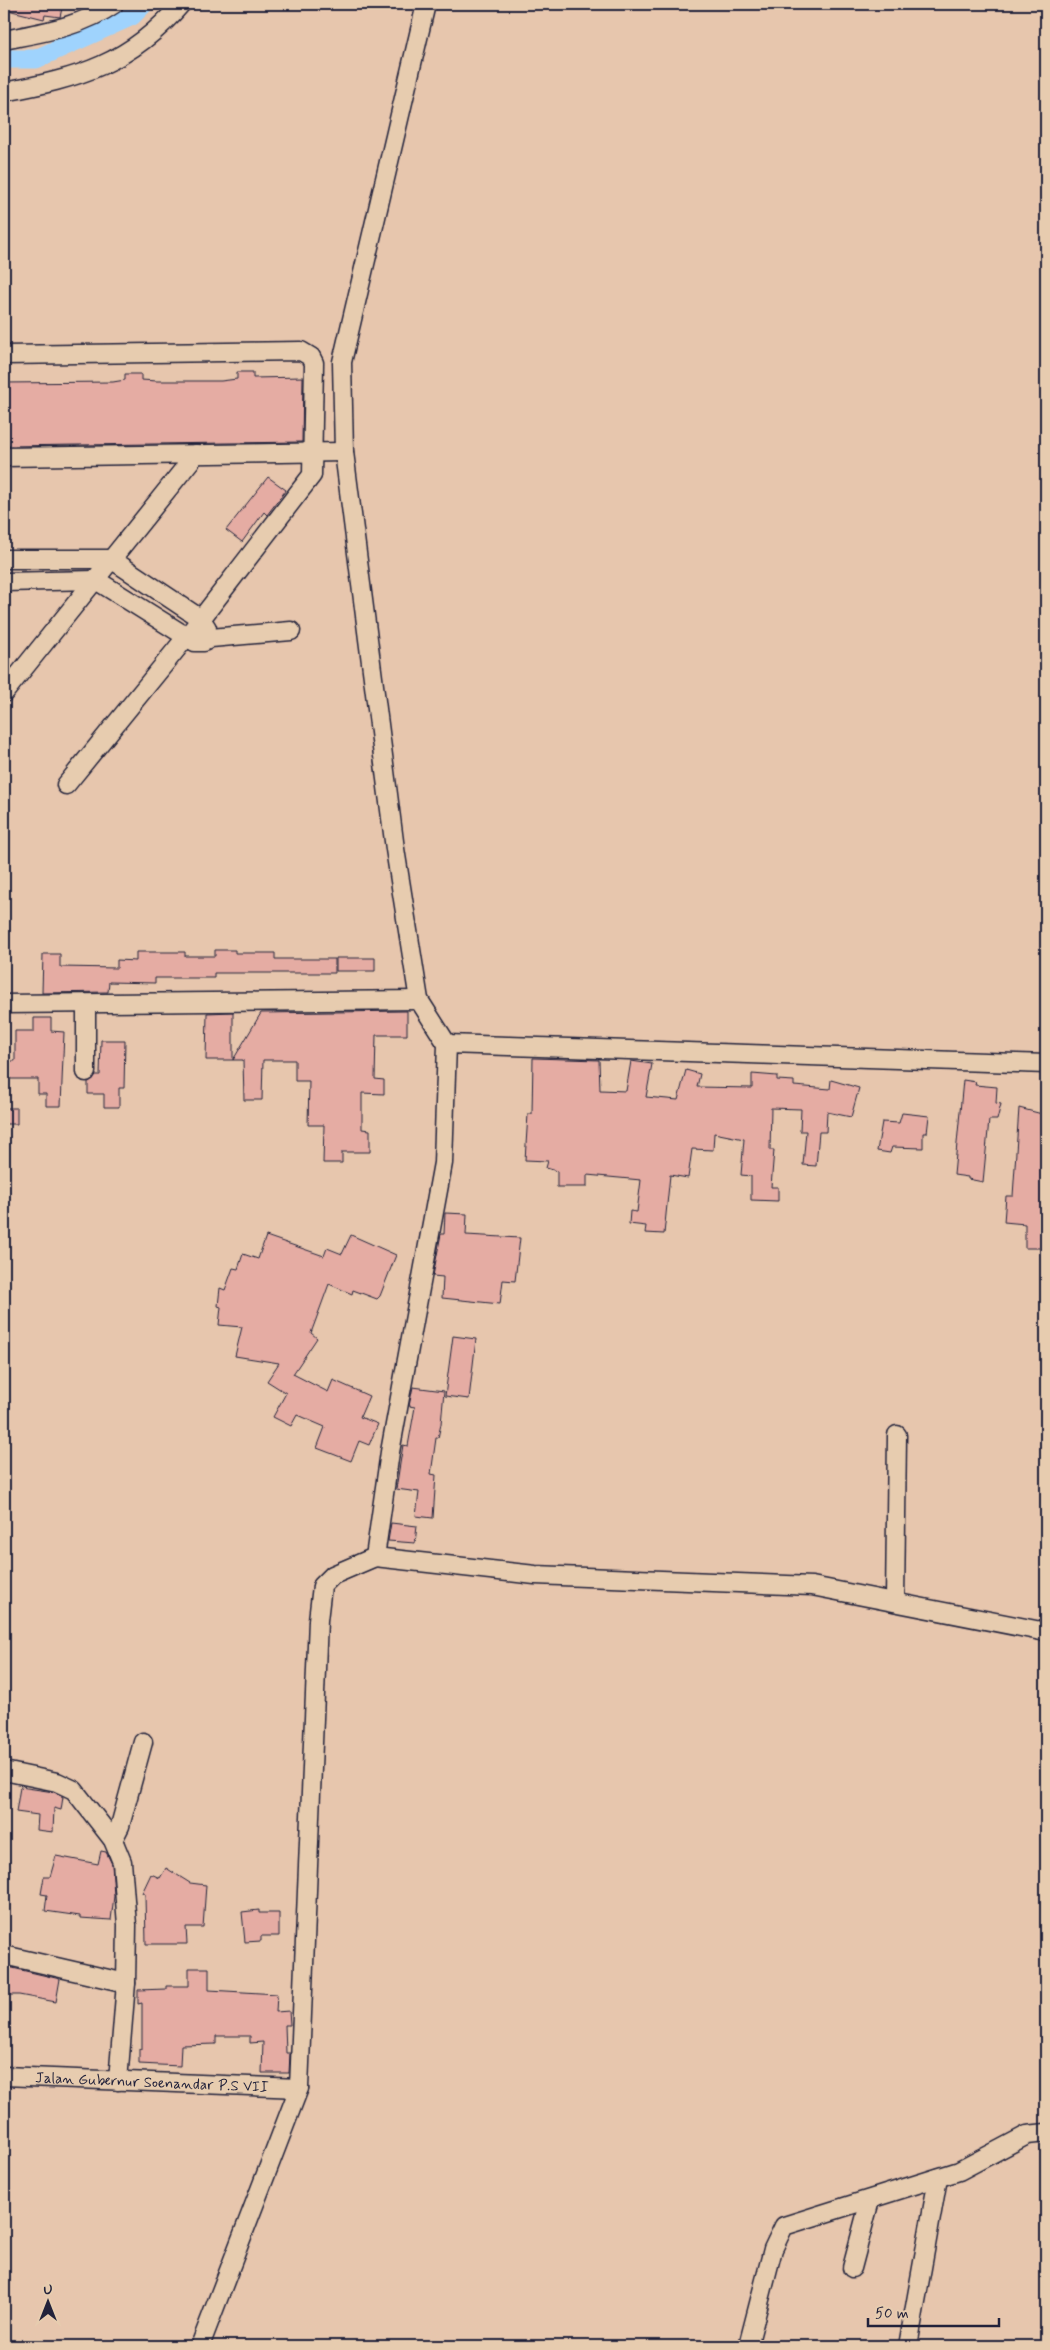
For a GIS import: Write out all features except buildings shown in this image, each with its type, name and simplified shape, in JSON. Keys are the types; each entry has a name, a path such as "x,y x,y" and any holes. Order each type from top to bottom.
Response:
{"street":[{"path":"4,40 61,29 97,15 114,4"},
{"path":"4,92 58,80 124,55 142,44 168,20 181,4"},
{"path":"375,1557 393,1433 443,1163 447,1044 419,1000 396,849 344,452 342,362 426,4"},
{"path":"4,355 301,351 306,353 314,363 311,477 201,619 66,785"},
{"path":"4,457 344,452"},
{"path":"7,687 96,580 111,558 196,454"},
{"path":"4,559 111,558 201,619 211,638"},
{"path":"4,582 96,580 186,636 199,642 211,638 290,631"},
{"path":"4,1004 419,1000"},
{"path":"86,1004 86,1072"},
{"path":"447,1044 1046,1064"},
{"path":"895,1602 897,1435"},
{"path":"200,2346 299,2088 318,1620 322,1586 333,1574 375,1557 535,1575 812,1586 1046,1632"},
{"path":"118,2081 126,1983 126,1895 116,1833 143,1742"},
{"path":"4,1771 66,1785 86,1804 102,1824 116,1833"},
{"path":"4,1955 126,1983"},
{"name":"Jalan Gubernur Soenandar P.S VII","path":"4,2076 299,2088"},
{"path":"748,2346 773,2249 784,2226 959,2171 1027,2135 1046,2133"},
{"path":"908,2346 938,2178"},
{"path":"852,2268 870,2200"}],"waterway":[{"path":"4,59 36,59 132,16 144,4"}]}
